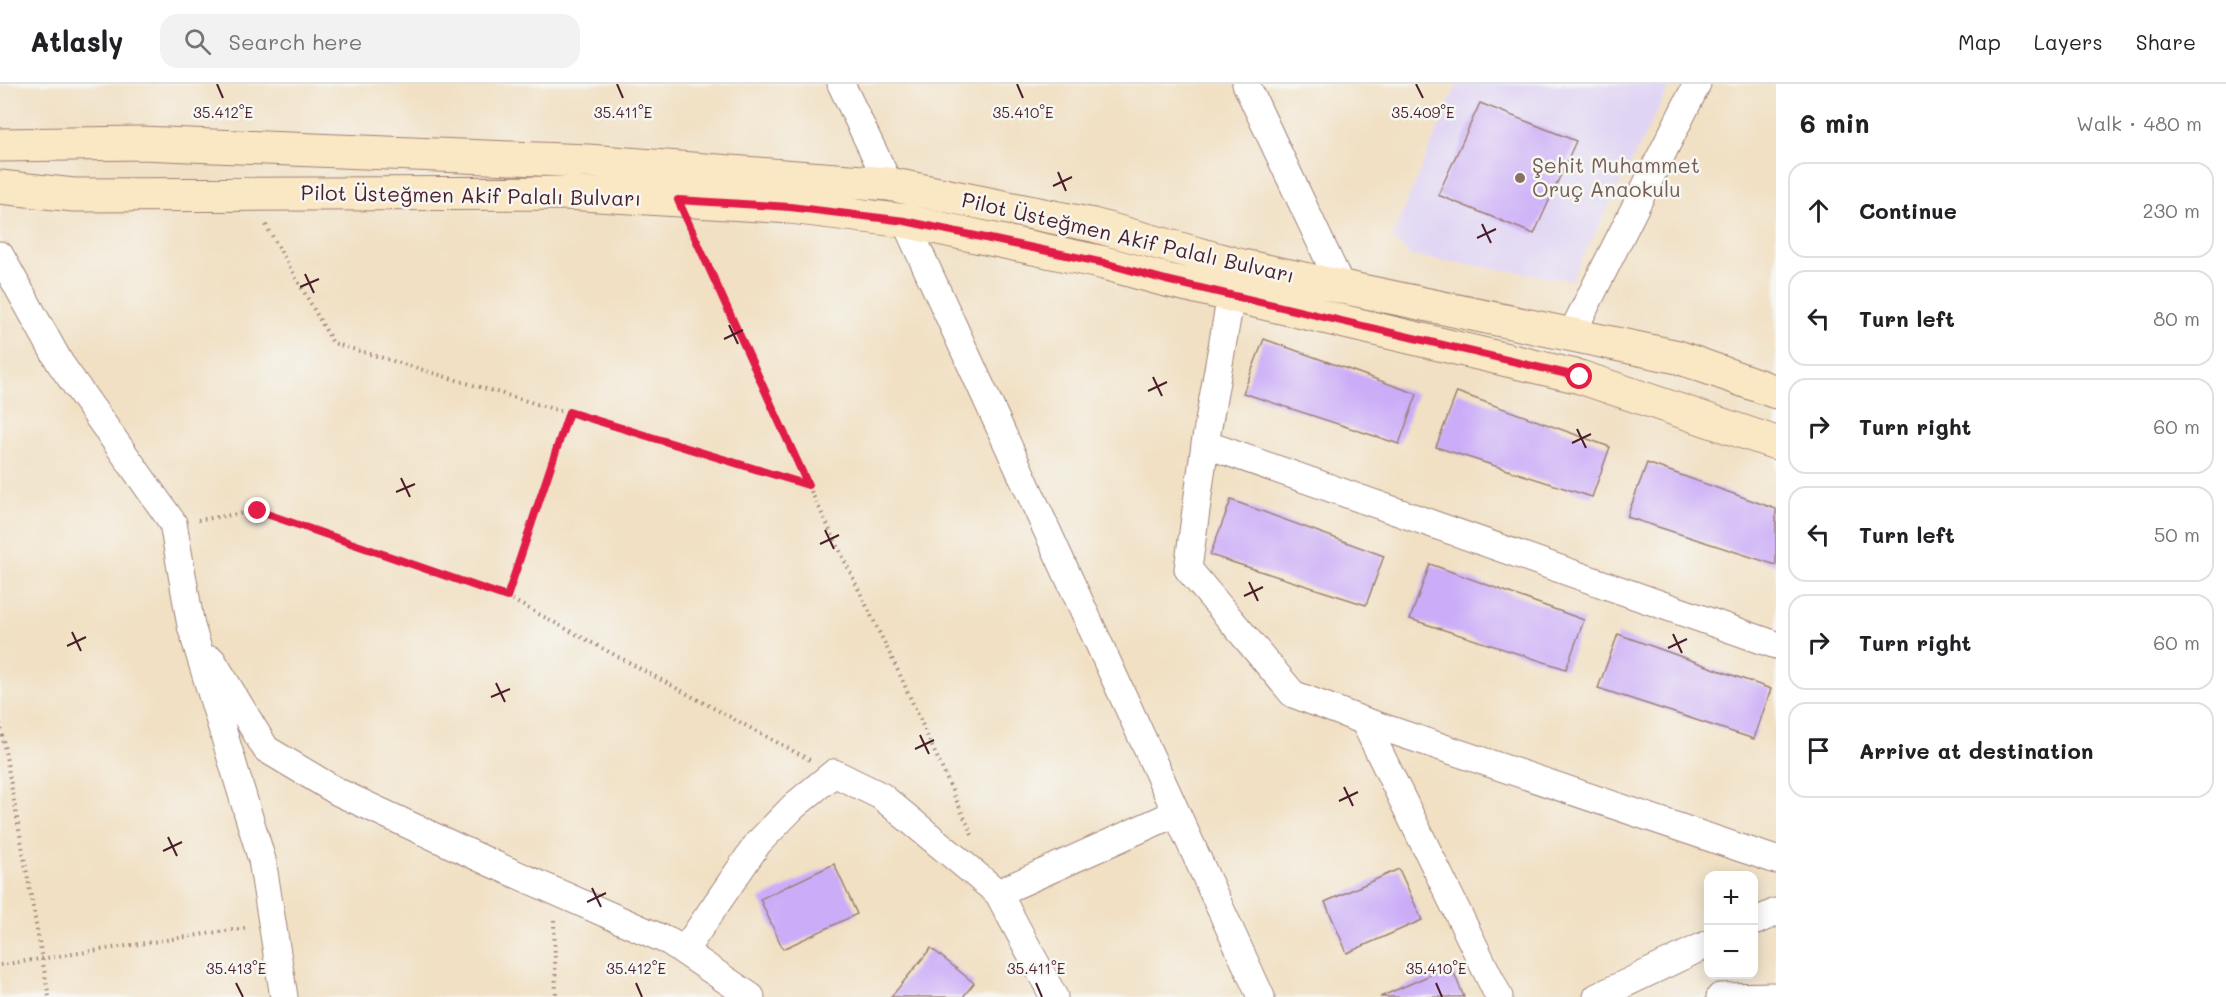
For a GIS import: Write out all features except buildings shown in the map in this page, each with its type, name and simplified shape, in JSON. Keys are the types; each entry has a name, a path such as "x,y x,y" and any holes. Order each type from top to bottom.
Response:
{"main road":[{"name":"Pilot Üsteğmen Akif Palalı Bulvarı","path":"0,145 141,143 588,160 888,184 1093,225 1242,266 1678,357 1776,392"},
{"name":"Pilot Üsteğmen Akif Palalı Bulvarı","path":"0,187 74,195 566,193 790,207 905,221 1104,263 1166,280 1580,377 1776,443"}],"street":[{"path":"841,84 888,184"},
{"path":"1246,84 1341,286"},
{"path":"1571,335 1696,84"},
{"path":"905,221 1261,997"},
{"path":"0,255 60,363 173,523 191,626 262,860 284,997"},
{"path":"1231,295 1205,444 1188,569 1293,694 1776,860"},
{"path":"1205,444 1776,645"},
{"path":"191,626 266,749 338,792 670,942 751,997"},
{"path":"1364,720 1499,997"},
{"path":"684,951 758,843 794,806 834,773 881,796 998,893 1054,997"},
{"path":"998,893 1176,813"},
{"path":"1758,920 1776,912"},
{"path":"1597,997 1704,946"},
{"path":"1720,997 1776,996"}],"path":[{"path":"249,194 333,344 569,412 808,485"},
{"path":"678,200 808,485 900,675 974,838"},
{"path":"507,597 569,412"},
{"path":"173,523 258,511 507,597 834,773"},
{"path":"0,723 49,997"},
{"path":"553,891 556,997"},
{"path":"0,965 272,924"}],"shaded area":[{"name":"Şehit Muhammet Oruç Anaokulu","path":"1457,84 1671,84 1571,280 1411,256 1392,238"}],"place":[{"name":"Şehit Muhammet Oruç Anaokulu","path":"1520,178"}],"route":[{"path":"258,511 507,597 569,412 808,485 678,200 790,207 905,221 1104,263 1166,280 1580,377"}]}
